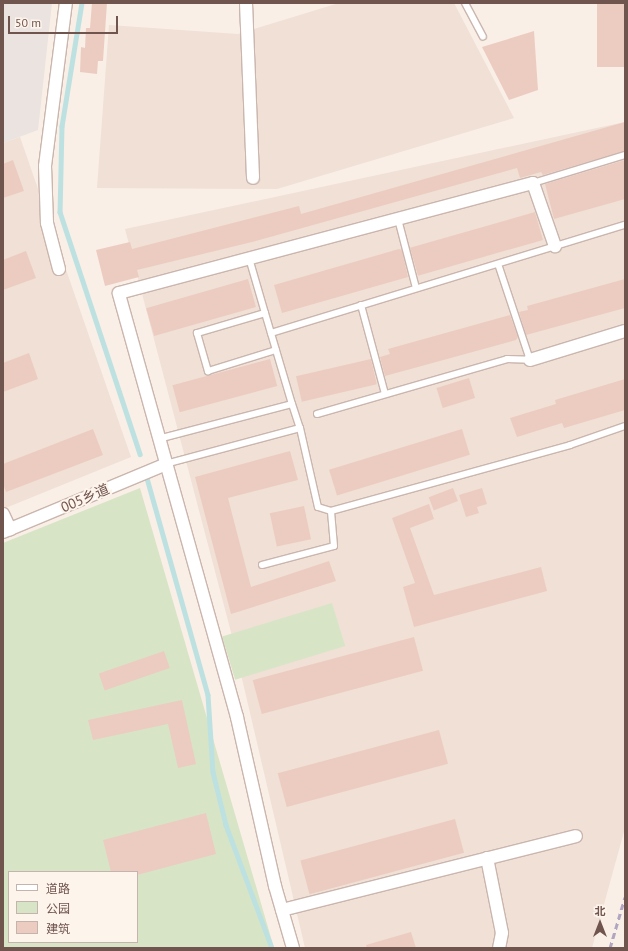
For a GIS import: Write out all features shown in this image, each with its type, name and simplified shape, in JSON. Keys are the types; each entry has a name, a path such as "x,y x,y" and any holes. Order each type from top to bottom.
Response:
{"street":[{"path":"59,269 47,223 45,166 66,3"},
{"path":"246,3 253,178"},
{"path":"293,948 282,910 237,718 158,439 119,293 533,183 554,246"},
{"path":"530,360 625,331"},
{"name":"005乡道","path":"7,531 166,464"},
{"path":"3,514 7,531"},
{"path":"282,910 576,836"},
{"path":"487,858 502,933 499,948"}],"lane":[{"path":"465,3 483,37"},
{"path":"533,183 625,155"},
{"path":"398,218 416,288"},
{"path":"272,333 625,225"},
{"path":"249,258 300,428 318,507 331,512 570,444 625,426"},
{"path":"317,414 506,359 530,360 498,264"},
{"path":"361,306 385,394"},
{"path":"265,312 197,333 208,371 276,350"},
{"path":"158,439 292,404"},
{"path":"166,464 300,428"},
{"path":"262,565 334,546 331,512"}],"shaded area":[{"path":"3,3 52,3 38,130 3,143"},
{"path":"339,3 454,3 514,118 277,189 97,188 109,25 238,34"},
{"path":"625,122 625,828 592,948 305,948 232,636 125,229"},
{"path":"20,137 131,457 3,509 3,143"}],"green space":[{"path":"140,488 274,948 3,948 3,543"},
{"path":"332,603 345,646 235,680 222,637"}],"building":[{"path":"92,3 107,3 103,61 98,61 97,74 80,72 81,47 85,48 86,28 90,28"},
{"path":"597,3 625,3 625,67 597,67"},
{"path":"534,31 538,90 509,100 482,47"},
{"path":"625,122 625,151 543,175 541,172 520,178 517,168 252,242 137,270 139,277 105,286 96,250 130,242 132,249 299,206 301,214"},
{"path":"13,160 24,191 3,198 3,164"},
{"path":"625,160 625,199 554,219 545,184"},
{"path":"535,212 543,240 418,276 410,248"},
{"path":"399,249 402,250 408,277 282,313 274,285"},
{"path":"26,251 36,278 3,290 3,260"},
{"path":"248,279 256,307 154,336 146,308"},
{"path":"625,279 625,308 526,335 519,312 528,310 527,306"},
{"path":"510,315 518,337 516,340 385,376 380,357 390,354 388,349"},
{"path":"29,353 38,379 3,392 3,363"},
{"path":"270,359 277,386 180,412 172,385"},
{"path":"371,359 377,384 302,402 296,376"},
{"path":"469,378 475,398 443,408 436,388"},
{"path":"625,379 625,410 564,428 562,423 517,437 510,418 556,404 555,400"},
{"path":"93,429 103,455 6,492 3,484 3,464"},
{"path":"462,429 470,455 337,495 329,470"},
{"path":"290,451 298,480 228,498 251,587 329,561 336,581 231,614 195,477"},
{"path":"453,488 458,501 434,510 429,497"},
{"path":"482,488 487,504 477,507 479,513 466,517 459,495"},
{"path":"429,504 434,519 410,528 434,595 541,567 547,591 414,627 403,587 415,583 392,518"},
{"path":"304,506 311,539 277,547 270,513"},
{"path":"414,637 423,671 262,714 253,680"},
{"path":"164,651 170,668 105,690 99,673"},
{"path":"182,700 196,764 178,768 168,724 93,740 88,720"},
{"path":"439,730 448,764 287,807 278,773"},
{"path":"206,813 216,854 138,875 138,871 111,871 103,840"},
{"path":"455,819 464,853 310,894 300,860"},
{"path":"411,932 416,948 367,948 366,945"}],"waterway":[{"path":"82,3 62,126 60,212 140,454"},
{"path":"147,478 208,695 213,772 226,825 272,948"}],"railway":[{"path":"610,948 625,897"}]}
